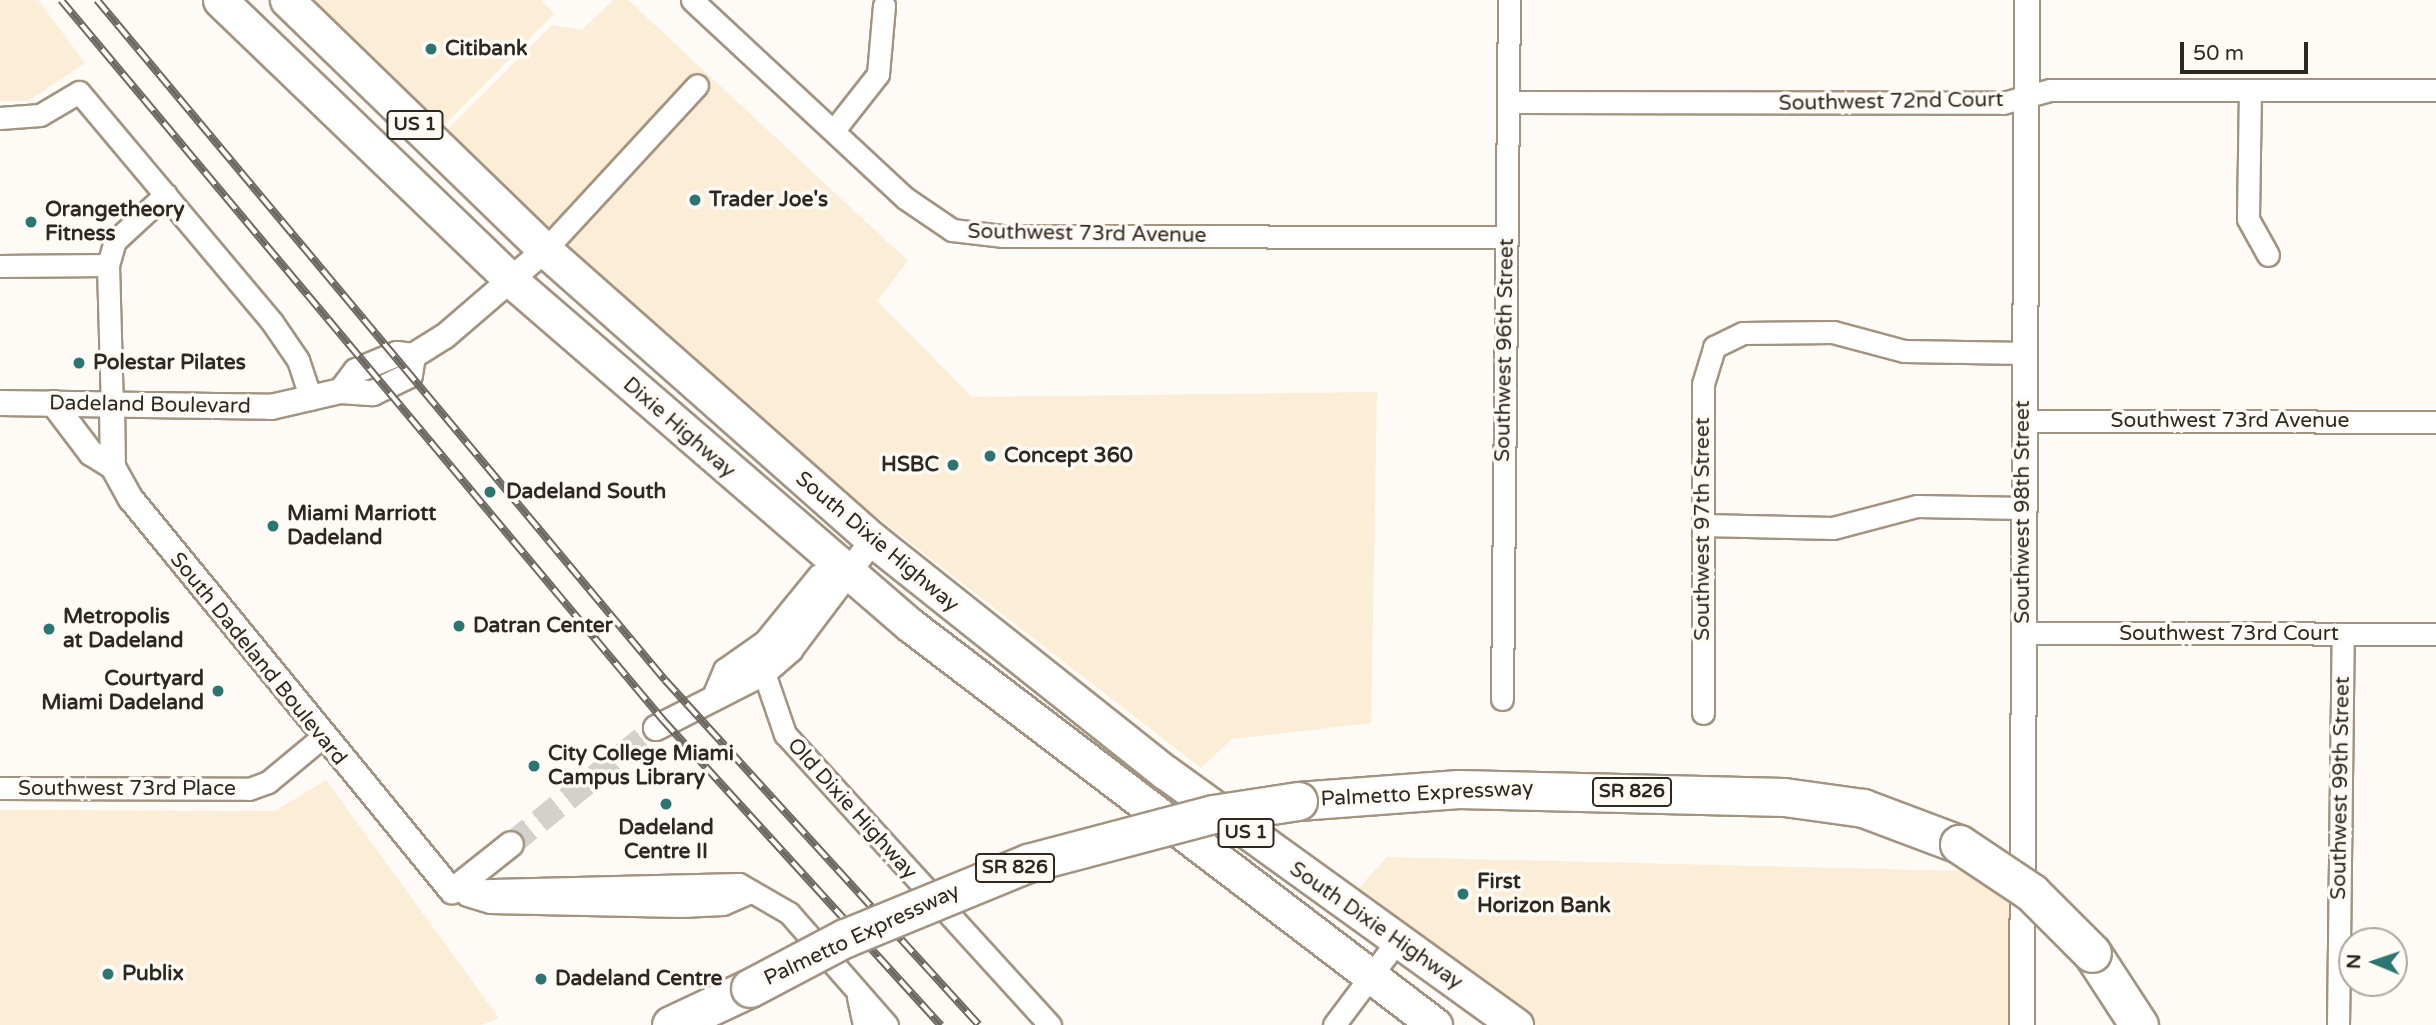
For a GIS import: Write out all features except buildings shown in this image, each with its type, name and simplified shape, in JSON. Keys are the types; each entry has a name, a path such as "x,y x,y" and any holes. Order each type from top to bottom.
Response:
{"highway":[{"name":"US 1","path":"220,0 513,282"},
{"name":"South Dixie Highway","path":"287,0 545,250 873,540 1165,772 1516,1025"},
{"name":"Dixie Highway","path":"513,282 848,573"},
{"name":"South Dixie Highway","path":"848,573 1082,760 1435,1025"},
{"path":"1082,760 1132,774 1165,772"},
{"name":"Palmetto Expressway","path":"671,1025 845,939 1028,863 1213,814 1298,801 1459,789 1797,798 1889,815 1959,844 2031,892 2092,953 2139,1025"}],"street":[{"name":"Southwest 73rd Avenue","path":"692,0 923,212 969,233 1506,237"},
{"name":"Southwest 96th Street","path":"1502,699 1506,237 1513,102 1509,0"},
{"name":"Southwest 98th Street","path":"2022,1025 2027,0"},
{"path":"834,130 878,74 884,5"},
{"path":"545,250 697,85"},
{"name":"Southwest 72nd Court","path":"1513,102 2003,103 2050,90 2436,90"},
{"path":"2250,90 2248,219 2268,255"},
{"path":"0,118 40,115 79,92 284,338 311,399"},
{"path":"112,406 107,265 116,241 166,194"},
{"name":"Dadeland Boulevard","path":"0,402 233,410 311,399 341,391 356,371 397,354 413,356 513,282 545,250"},
{"path":"0,266 107,265"},
{"name":"Southwest 97th Street","path":"1703,713 1703,384 1714,347 1743,333 1833,332 1915,352 2025,353"},
{"path":"52,403 91,453 113,467"},
{"name":"South Dadeland Boulevard","path":"112,406 113,467 131,499 321,738 452,891"},
{"name":"Southwest 73rd Avenue","path":"2024,421 2436,422"},
{"path":"1703,525 1833,528 1917,506 2024,508"},
{"path":"656,728 764,673 790,650 873,540"},
{"path":"715,697 726,671 766,643 820,576 848,573"},
{"name":"Southwest 73rd Court","path":"2022,633 2436,634"},
{"name":"Southwest 99th Street","path":"2338,1025 2343,634"},
{"name":"Old Dixie Highway","path":"764,673 785,734 1050,1025"},
{"name":"Southwest 73rd Place","path":"0,788 249,789 268,782 321,738"},
{"path":"452,891 511,844"},
{"path":"452,891 490,902 648,896 723,904 750,892 789,914 858,997 876,1007 887,1025"},
{"path":"1334,1025 1397,941"},
{"path":"858,997 864,1025"}],"shaded area":[{"path":"0,0 38,0 85,63 28,101 0,101"},
{"path":"307,0 541,0 554,14 440,130"},
{"path":"613,0 628,0 908,261 877,301 972,397 1377,392 1371,723 1232,739 1201,768 788,448 443,134 552,25 582,30"},
{"path":"326,780 499,1018 481,1025 0,1025 0,810 275,811"},
{"path":"1387,857 1964,871 2012,903 2011,1025 1537,1025 1353,894"}],"tunnel":[{"path":"511,844 656,728"}],"railway":[{"path":"61,0 663,720 941,1025"},
{"path":"97,0 665,680 979,1025"}],"place":[{"name":"Citibank","path":"431,49"},
{"name":"Trader Joe's","path":"695,200"},
{"name":"Orangetheory Fitness","path":"31,222"},
{"name":"Polestar Pilates","path":"79,363"},
{"name":"Concept 360","path":"990,456"},
{"name":"HSBC","path":"953,465"},
{"name":"Dadeland South","path":"490,492"},
{"name":"Miami Marriott Dadeland","path":"273,526"},
{"name":"Datran Center","path":"459,626"},
{"name":"Metropolis at Dadeland","path":"49,629"},
{"name":"Courtyard Miami Dadeland","path":"218,691"},
{"name":"City College Miami Campus Library","path":"534,766"},
{"name":"Dadeland Centre II","path":"666,804"},
{"name":"First Horizon Bank","path":"1463,894"},
{"name":"Publix","path":"108,974"},
{"name":"Dadeland Centre","path":"541,979"}]}
